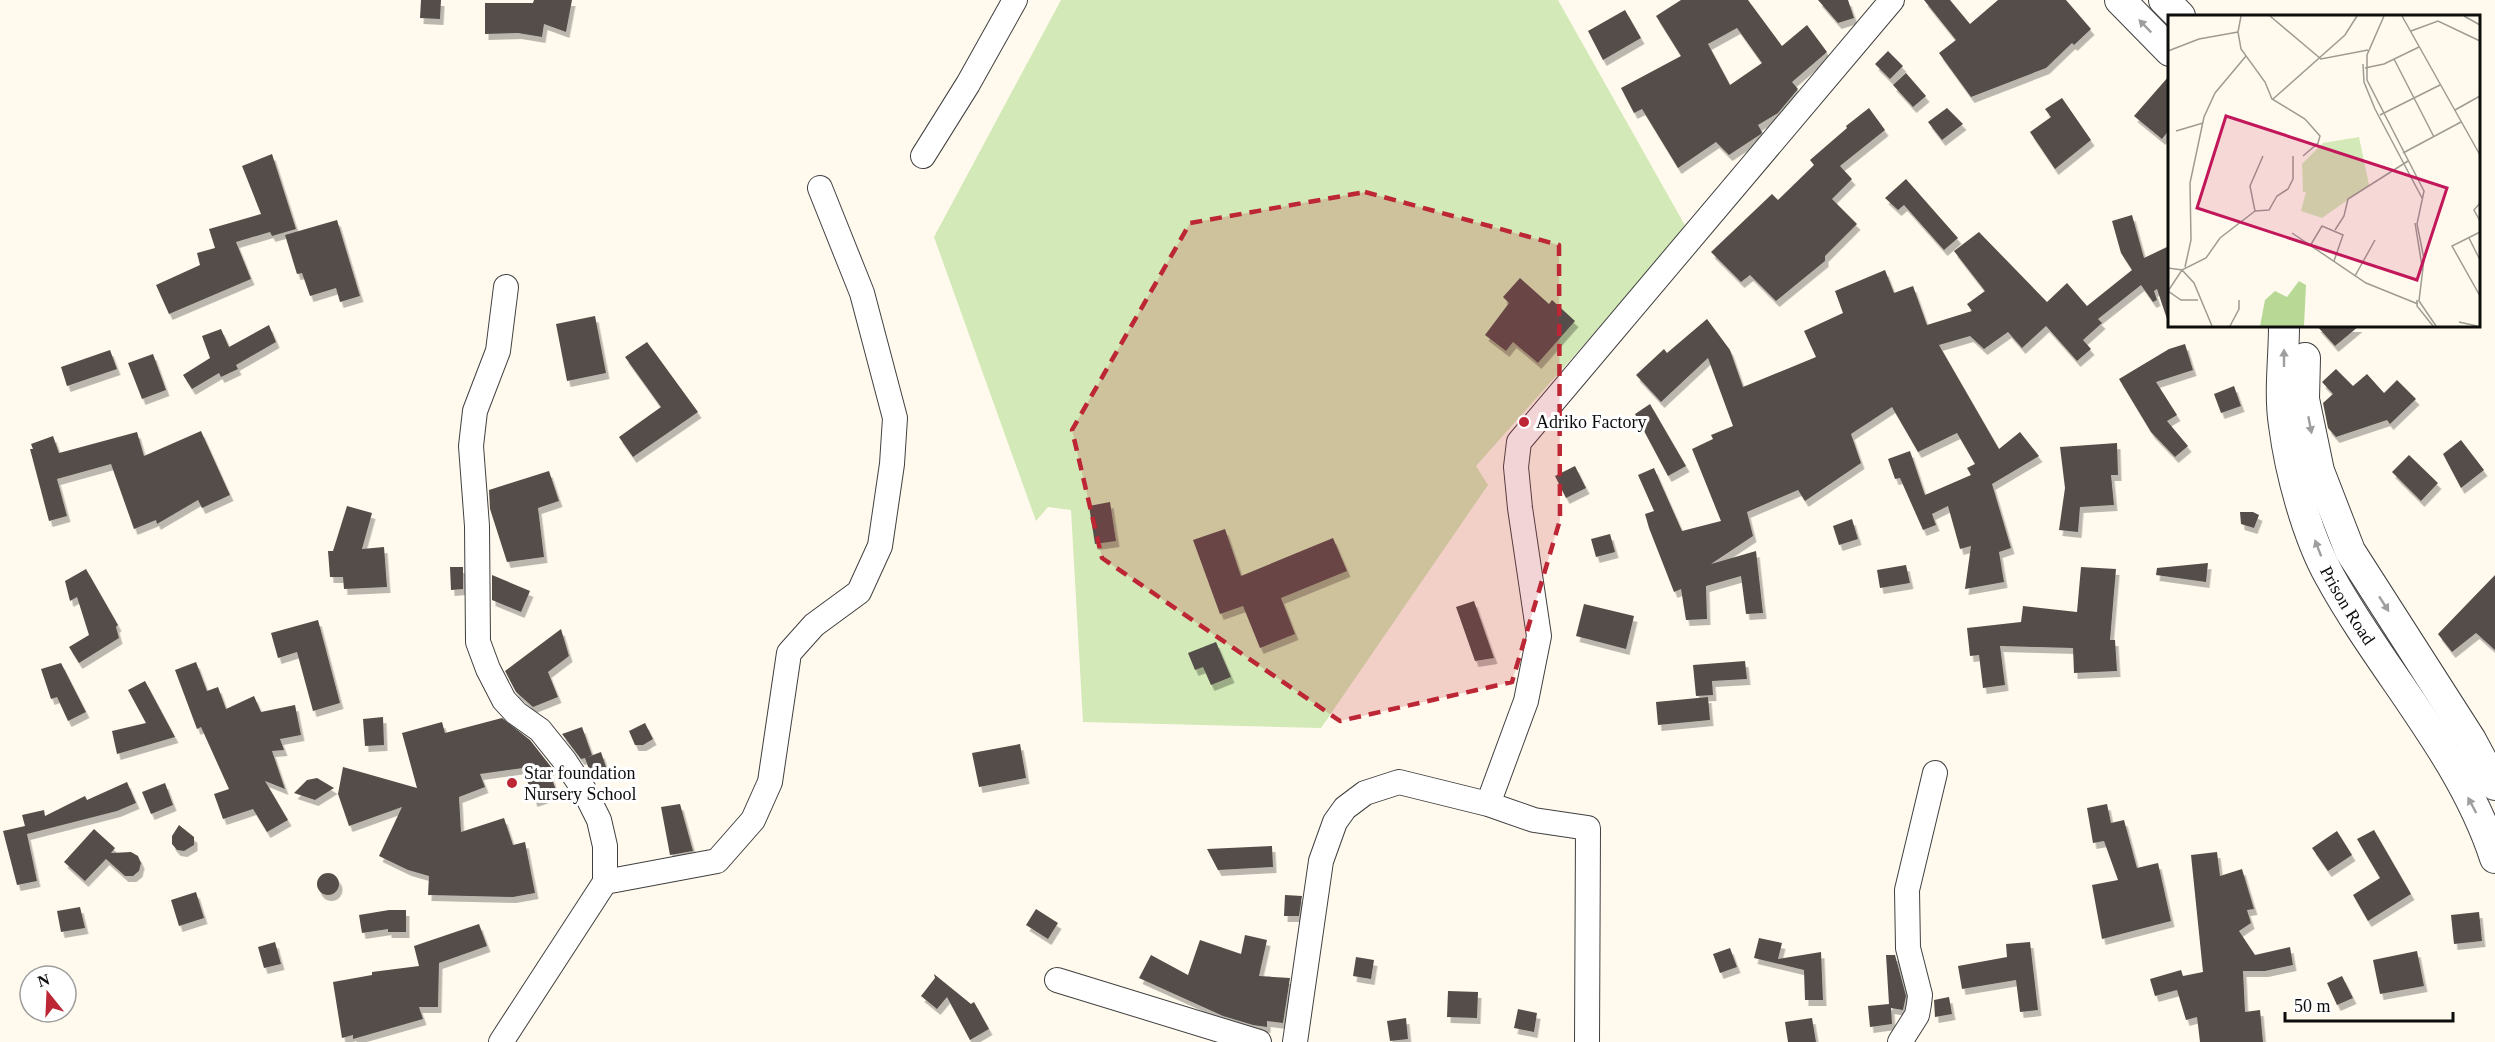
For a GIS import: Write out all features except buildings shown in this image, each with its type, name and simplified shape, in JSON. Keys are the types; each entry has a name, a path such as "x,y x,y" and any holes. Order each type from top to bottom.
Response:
{"street":[{"path":"923,156 968,84 1015,0"},
{"path":"1488,804 1527,701 1539,636 1520,508 1516,467 1519,442 1892,0"},
{"path":"2120,0 2168,50"},
{"path":"2164,0 2179,15"},
{"path":"605,882 717,861 753,820 770,782 789,653 814,624 859,592 880,546 892,464 895,418 862,293 820,188"},
{"path":"501,1042 605,882 605,846 599,820 584,790 540,730 509,707 488,669 478,642 477,526 471,446 475,411 498,351 506,287"},
{"name":"Prison Road","path":"2284,327 2283,424 2298,496 2329,576 2451,765 2487,833 2495,858"},
{"name":"Prison Road","path":"2305,327 2304,399 2319,471 2350,551 2471,740 2495,785"},
{"path":"1900,1042 1917,1015 1919,1004 1920,995 1908,948 1907,890 1935,773"},
{"path":"1295,1042 1321,861 1335,822 1345,808 1365,793 1399,782 1488,804 1534,820 1588,828 1587,1042"},
{"path":"1057,980 1259,1042"}],"highlighted area":[{"path":"1365,192 1559,245 1560,520 1512,682 1340,721 1102,558 1072,430 1190,223"}],"green space":[{"path":"1061,0 1558,0 1687,229 1476,466 1488,485 1321,728 1083,722 1071,510 1048,507 1036,521 934,237"}],"place":[{"name":"Adriko Factory","path":"1524,422"},
{"name":"Star foundation Nursery School","path":"512,783"}]}
